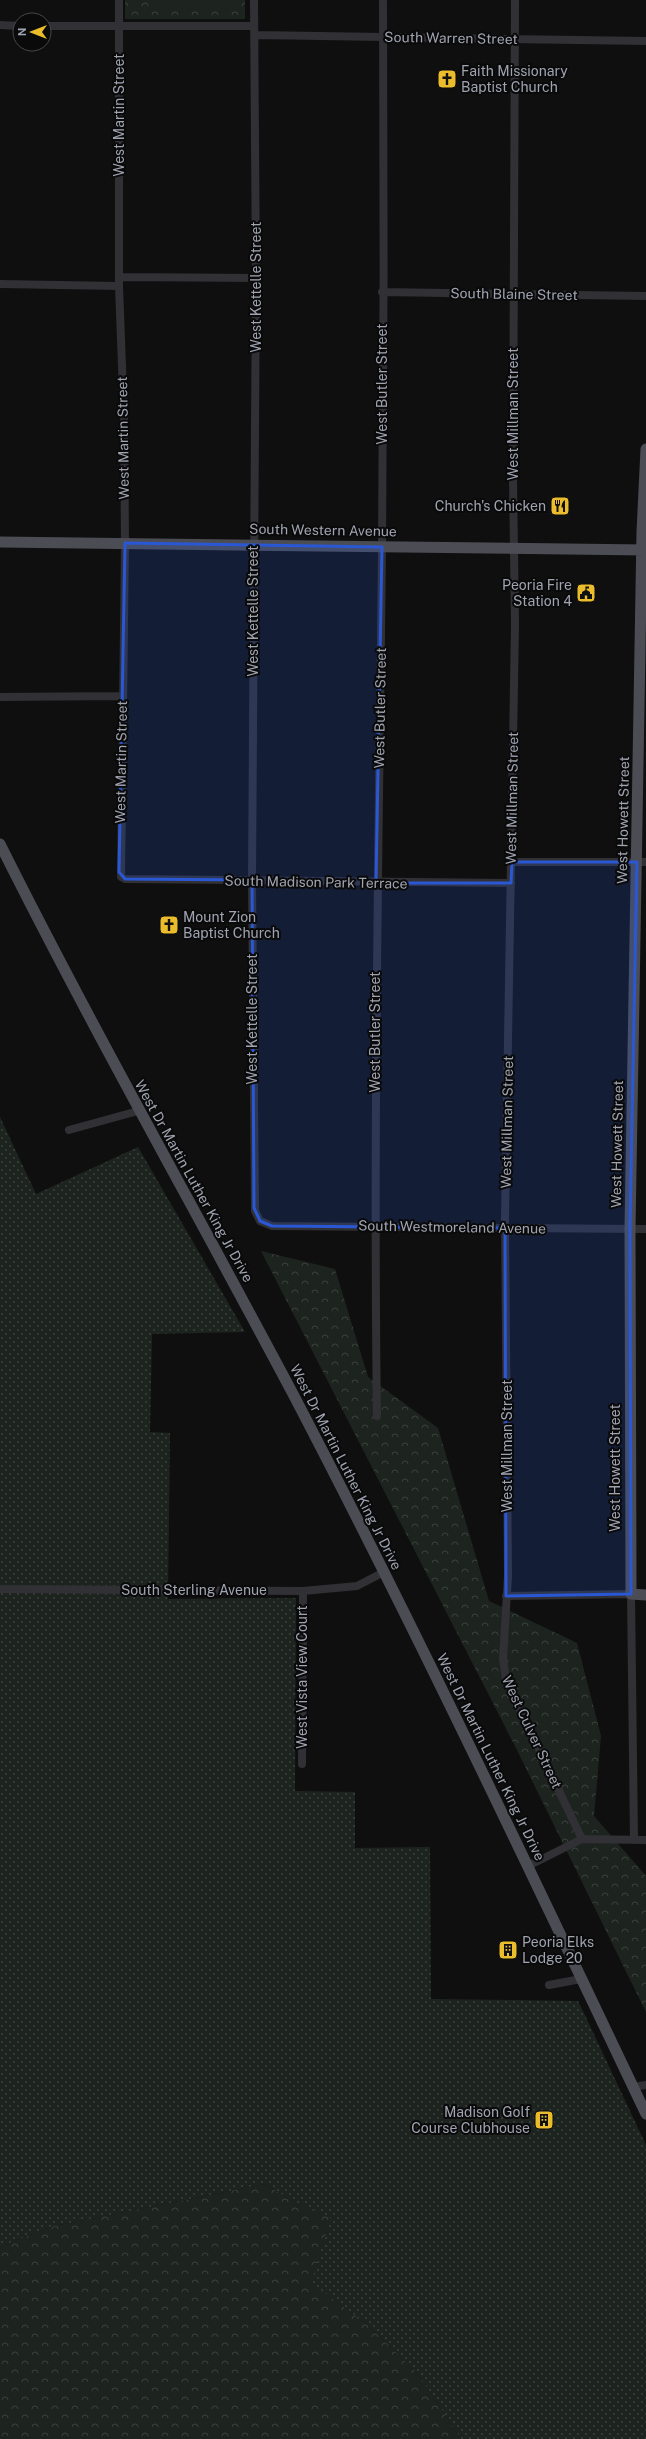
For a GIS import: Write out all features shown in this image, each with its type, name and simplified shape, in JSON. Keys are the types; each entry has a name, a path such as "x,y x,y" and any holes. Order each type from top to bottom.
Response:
{"main road":[{"name":"West Howett Street","path":"631,1594 630,1228 641,862 646,449"},
{"name":"South Western Avenue","path":"0,542 644,550"},
{"name":"West Dr Martin Luther King Jr Drive","path":"0,844 138,1111 291,1391 384,1572 528,1866 646,2114"},
{"path":"631,1594 646,1595"}],"street":[{"name":"West Martin Street","path":"119,0 119,286 124,419 125,543 121,877"},
{"name":"West Kettelle Street","path":"254,0 254,26 256,35 256,278 252,880 253,1202 260,1221"},
{"name":"West Butler Street","path":"377,1416 374,1226 376,883 382,547 383,0"},
{"name":"West Millman Street","path":"506,1596 508,1576 505,1228 516,548 513,479 515,0"},
{"path":"0,25 12,26"},
{"path":"52,26 254,26"},
{"name":"South Warren Street","path":"256,35 646,41"},
{"path":"119,277 256,278"},
{"path":"0,284 119,286"},
{"name":"South Blaine Street","path":"382,292 646,296"},
{"path":"0,697 122,696"},
{"path":"512,862 641,862"},
{"name":"South Madison Park Terrace","path":"121,877 126,879 376,883 511,883"},
{"path":"69,1130 138,1111"},
{"name":"South Westmoreland Avenue","path":"260,1221 272,1226 646,1229"},
{"name":"South Sterling Avenue","path":"0,1589 303,1591 358,1586 384,1572"},
{"name":"West Vista View Court","path":"302,1764 303,1591"},
{"path":"506,1596 631,1594"},
{"name":"West Howett Street","path":"631,1594 634,1840"},
{"name":"West Culver Street","path":"506,1596 503,1659 506,1680 582,1839"},
{"path":"528,1866 582,1839 646,1840"},
{"path":"549,1985 581,1979"},
{"path":"633,2086 646,2085"}],"highlighted area":[{"path":"125,543 382,547 376,883 511,883 512,862 637,862 630,1228 631,1594 506,1596 505,1228 272,1226 260,1221 254,1208 252,880 125,879 119,872"}],"green space":[{"path":"125,0 245,0 245,19 125,19"},
{"path":"144,0 234,0 235,8 155,9"},
{"path":"0,1117 36,1194 138,1147 245,1332 152,1334 150,1432 170,1433 168,1599 296,1598 295,1791 355,1792 355,1848 430,1847 431,1999 578,2001 583,2011 646,2145 646,2439 461,2439 418,2374 369,2326 311,2283 289,2199 265,2184 50,2227 0,2247"},
{"path":"261,1251 335,1269 368,1377 438,1428 489,1601 577,1643 601,1736 594,1816 646,1876 646,2012 517,1750"},
{"path":"265,2184 289,2199 331,2218 311,2283 369,2326 418,2374 461,2439 0,2439 0,2247 50,2227"}],"place":[{"name":"Faith Missionary Baptist Church","path":"447,79"},
{"name":"Church's Chicken","path":"560,506"},
{"name":"Peoria Fire Station 4","path":"586,593"},
{"name":"Mount Zion Baptist Church","path":"169,925"},
{"name":"Peoria Elks Lodge 20","path":"508,1950"},
{"name":"Madison Golf Course Clubhouse","path":"544,2120"}]}
